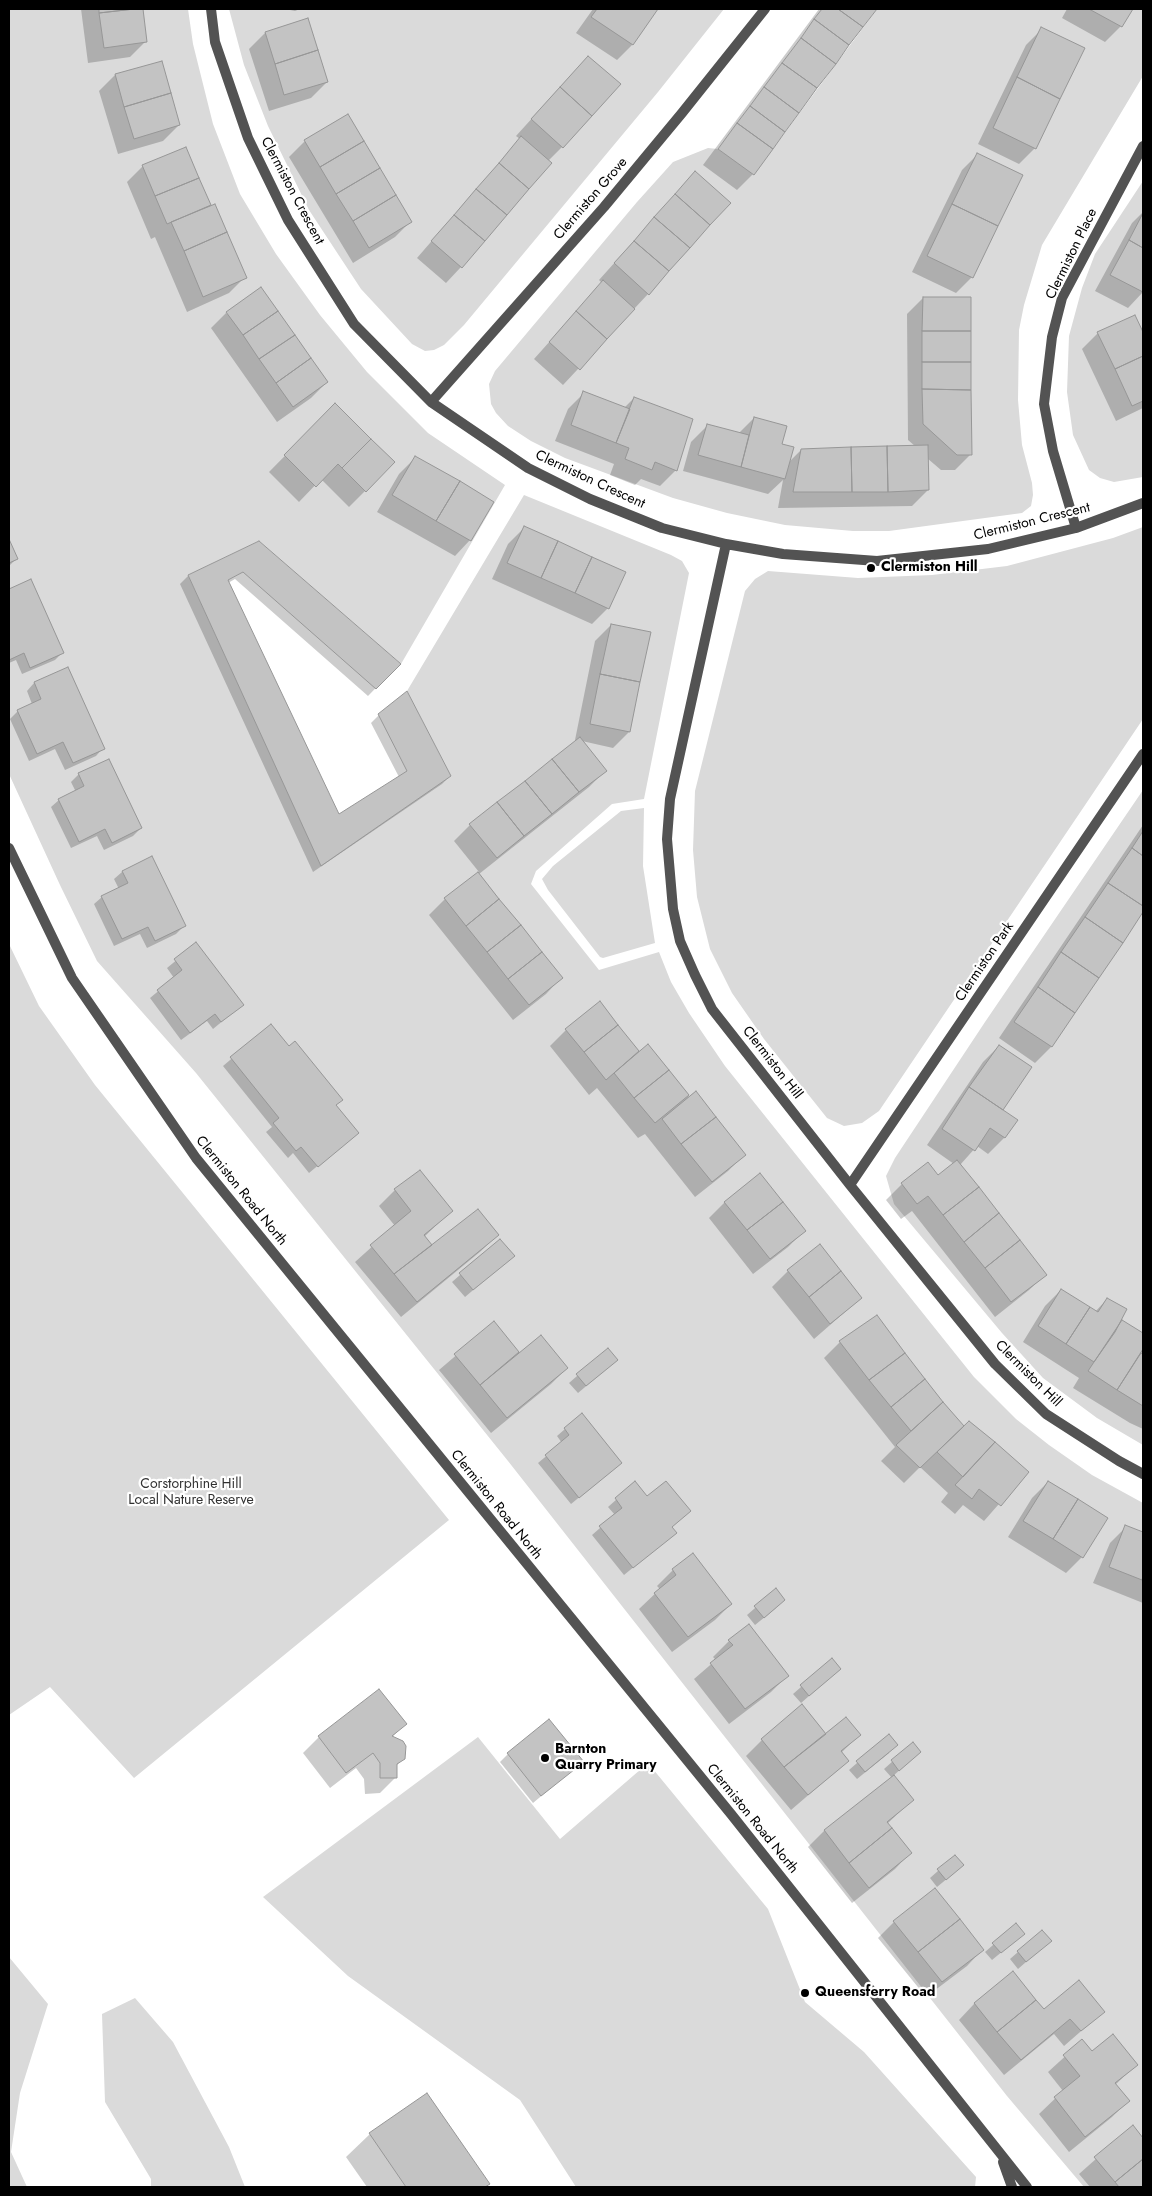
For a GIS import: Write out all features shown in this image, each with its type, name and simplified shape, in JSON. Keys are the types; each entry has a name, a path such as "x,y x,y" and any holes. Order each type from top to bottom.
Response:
{"street":[{"name":"Clermiston Crescent","path":"210,9 215,42 248,138 288,220 354,324 431,402 528,468 590,499 662,528 726,544 783,554 877,561 988,549 1076,528 1143,503"},
{"name":"Clermiston Grove","path":"431,402 604,207 765,9"},
{"name":"Clermiston Place","path":"1076,528 1053,452 1044,404 1052,337 1062,298 1143,146"},
{"name":"Clermiston Hill","path":"726,544 670,799 667,839 672,909 680,941 712,1009 947,1306 1008,1376 1046,1414 1119,1461 1143,1474"},
{"name":"Clermiston Park","path":"850,1185 1143,754"},
{"name":"Clermiston Road North","path":"9,848 72,978 196,1158 718,1798 1027,2187"},
{"name":"Clermiston Road North","path":"1000,2154 1012,2187"}],"green space":[{"path":"9,9 188,9 193,44 213,124 240,194 276,254 320,315 367,372 428,433 505,485 401,664 259,541 188,575 321,865 451,776 407,691 524,495 671,555 682,561 689,573 644,799 612,804 536,871 531,884 599,970 659,952 671,982 689,1013 725,1066 974,1377 1016,1419 1049,1445 1092,1475 1143,1503 1143,2187 1084,2187 1007,2096 508,1461 196,1073 97,961 9,774"},
{"path":"229,9 724,9 658,92 464,325 444,345 434,350 425,351 412,344 361,289 309,210 268,126 244,65"},
{"path":"877,9 1143,9 1143,76 1042,245 1024,305 1019,330 1018,400 1022,445 1032,483 1033,495 1031,506 1022,513 889,531 853,531 785,525 727,513 673,498 565,458 531,441 508,426 496,413 491,404 489,384 495,371 637,202 673,162 708,148 718,149 754,174"},
{"path":"1143,181 1143,477 1114,482 1100,478 1089,470 1073,435 1067,392 1069,336 1082,288 1095,254"},
{"path":"1143,527 1143,719 879,1111 862,1123 844,1126 827,1118 764,1039 732,993 710,949 697,897 693,850 695,791 745,591 755,579 768,571 858,578 932,575 1007,566 1113,538"},
{"path":"1143,790 1143,1445 1097,1418 1043,1378 1002,1333 894,1204 886,1176 895,1158 985,1022"},
{"path":"644,808 643,866 655,943 603,958 600,957 548,890 542,879 553,866 621,811"},
{"name":"Corstorphine Hill Local Nature Reserve","path":"9,944 39,1006 95,1085 449,1520 134,1778 50,1687 9,1715"},
{"path":"478,1737 560,1839 648,1763 768,1909 805,2002 864,2052 976,2177 975,2187 576,2187 520,2100 348,1976 263,1897"},
{"path":"9,1957 48,2004 20,2093 11,2152 27,2187 9,2187"},
{"path":"135,1998 173,2042 229,2147 245,2187 151,2187 151,2179 105,2102 102,2014"}],"building":[{"path":"99,9 134,9 99,13"},
{"path":"143,9 147,42 104,48 99,13"},
{"path":"597,9 658,9 633,45 591,17"},
{"path":"822,9 838,9 863,27 849,45 814,19"},
{"path":"838,9 877,9 863,27"},
{"path":"1089,9 1133,9 1122,27"},
{"path":"308,18 318,50 275,64 265,32"},
{"path":"814,19 849,45 836,64 801,38"},
{"path":"1041,27 1085,48 1060,99 1017,77"},
{"path":"801,38 836,64 817,88 782,63"},
{"path":"318,50 328,82 284,95 275,64"},
{"path":"588,56 621,84 592,116 560,87"},
{"path":"162,61 171,93 124,107 115,74"},
{"path":"782,63 817,88 799,113 764,87"},
{"path":"1017,77 1060,99 1036,149 993,128"},
{"path":"560,87 592,116 563,148 531,119"},
{"path":"764,87 799,113 785,132 750,106"},
{"path":"171,93 180,125 134,139 124,107"},
{"path":"750,106 785,132 773,149 737,123"},
{"path":"348,114 364,141 320,167 304,140"},
{"path":"737,123 773,149 754,175 718,149"},
{"path":"521,136 552,163 529,189 499,163"},
{"path":"364,141 380,168 336,194 320,167"},
{"path":"186,147 199,178 155,196 142,165"},
{"path":"977,153 1023,175 998,226 952,204"},
{"path":"499,163 529,189 507,215 476,189"},
{"path":"380,168 396,195 353,221 336,194"},
{"path":"695,171 731,203 710,225 675,194"},
{"path":"199,178 211,205 167,224 155,196"},
{"path":"476,189 507,215 485,241 454,215"},
{"path":"675,194 710,225 690,248 654,217"},
{"path":"396,195 412,222 369,248 353,221"},
{"path":"215,204 227,232 184,251 171,222"},
{"path":"952,204 998,226 973,278 927,256"},
{"path":"1143,213 1143,248 1129,240"},
{"path":"454,215 485,241 462,268 431,241"},
{"path":"654,217 690,248 669,271 634,241"},
{"path":"227,232 247,278 203,297 184,251"},
{"path":"1129,240 1143,248 1143,292 1110,275"},
{"path":"634,241 669,271 649,295 614,263"},
{"path":"603,280 635,309 607,339 576,311"},
{"path":"261,287 278,311 243,335 226,312"},
{"path":"923,297 971,297 971,331 922,331"},
{"path":"278,311 295,335 259,359 243,335"},
{"path":"576,311 607,339 580,370 549,342"},
{"path":"1135,315 1143,332 1143,356 1115,369 1097,332"},
{"path":"922,331 971,331 971,362 922,362"},
{"path":"295,335 311,358 276,383 259,359"},
{"path":"1143,356 1143,401 1132,406 1115,369"},
{"path":"311,358 328,382 293,407 276,383"},
{"path":"922,362 971,362 971,390 922,389"},
{"path":"922,389 971,390 972,455 957,455 923,424"},
{"path":"583,391 630,409 616,443 571,425"},
{"path":"634,397 693,419 677,471 655,462 652,470 625,459 629,448 616,443"},
{"path":"335,403 371,439 342,468 338,464 316,487 284,455"},
{"path":"754,417 787,426 782,444 794,447 785,479 741,467"},
{"path":"707,424 749,435 741,467 698,455"},
{"path":"371,439 395,462 366,492 342,468"},
{"path":"928,445 929,490 888,492 887,446"},
{"path":"887,446 888,492 852,492 851,447"},
{"path":"851,447 852,492 793,492 801,449"},
{"path":"415,456 460,481 436,521 392,495"},
{"path":"460,481 494,502 471,541 436,521"},
{"path":"524,526 558,541 541,578 507,563"},
{"path":"9,539 18,559 9,563"},
{"path":"259,541 401,664 376,689 243,572 228,580 339,814 407,771 378,714 407,691 451,776 321,866 188,575"},
{"path":"558,541 592,557 575,593 541,578"},
{"path":"592,557 626,572 609,609 575,593"},
{"path":"31,579 64,653 30,668 24,653 9,660 9,589"},
{"path":"611,624 651,632 640,682 600,674"},
{"path":"68,667 105,749 73,763 63,742 37,754 17,710 41,699 34,682"},
{"path":"600,674 640,682 630,732 590,724"},
{"path":"580,737 607,771 579,792 552,759"},
{"path":"109,759 142,828 112,843 105,829 79,842 58,799 84,786 78,773"},
{"path":"552,759 579,792 552,814 525,781"},
{"path":"525,781 552,814 524,836 497,802"},
{"path":"497,802 524,836 497,858 469,824"},
{"path":"1143,831 1143,856 1132,848"},
{"path":"1132,848 1143,856 1143,906 1108,883"},
{"path":"152,856 186,926 155,941 148,927 122,939 101,896 128,883 122,871"},
{"path":"478,872 499,899 466,926 444,898"},
{"path":"1108,883 1143,906 1143,912 1123,943 1085,917"},
{"path":"499,899 521,925 487,952 466,926"},
{"path":"1085,917 1123,943 1099,978 1061,952"},
{"path":"521,925 542,952 508,979 487,952"},
{"path":"196,942 244,1005 221,1022 215,1014 190,1033 157,990 182,970 174,959"},
{"path":"542,952 563,978 529,1005 508,979"},
{"path":"1061,952 1099,978 1075,1013 1038,987"},
{"path":"1038,987 1075,1013 1052,1047 1014,1022"},
{"path":"600,1001 618,1025 584,1052 565,1029"},
{"path":"271,1024 289,1046 295,1041 343,1100 336,1105 359,1133 318,1167 301,1147 296,1151 273,1123 279,1118 230,1057"},
{"path":"618,1025 639,1051 606,1080 584,1052"},
{"path":"648,1044 669,1070 634,1098 614,1073"},
{"path":"999,1045 1032,1067 1003,1110 969,1087"},
{"path":"669,1070 689,1095 655,1123 634,1098"},
{"path":"969,1087 1018,1120 1005,1138 990,1128 975,1151 942,1129"},
{"path":"696,1091 716,1117 681,1144 662,1119"},
{"path":"716,1117 746,1155 712,1182 681,1144"},
{"path":"957,1160 979,1187 943,1215 928,1196 917,1204 901,1183 928,1162 938,1175"},
{"path":"420,1170 453,1211 424,1235 432,1245 394,1274 370,1245 411,1211 394,1189"},
{"path":"760,1173 783,1202 747,1230 724,1202"},
{"path":"979,1187 999,1213 964,1242 943,1215"},
{"path":"783,1202 806,1231 770,1259 747,1230"},
{"path":"478,1209 499,1235 417,1302 394,1274"},
{"path":"999,1213 1020,1240 985,1268 964,1242"},
{"path":"500,1239 515,1256 473,1290 459,1273"},
{"path":"1020,1240 1047,1275 1011,1302 985,1268"},
{"path":"820,1244 841,1271 809,1297 787,1270"},
{"path":"841,1271 862,1298 830,1324 809,1297"},
{"path":"1061,1289 1090,1307 1066,1344 1038,1326"},
{"path":"1107,1298 1127,1309 1115,1332 1094,1362 1066,1344 1090,1307 1098,1312"},
{"path":"877,1315 905,1353 869,1380 839,1341"},
{"path":"1122,1320 1143,1333 1143,1349 1117,1390 1088,1371"},
{"path":"494,1321 519,1352 480,1385 454,1354"},
{"path":"541,1335 568,1368 507,1418 480,1385"},
{"path":"608,1348 618,1360 586,1386 576,1374"},
{"path":"905,1353 925,1379 891,1407 869,1380"},
{"path":"1141,1353 1143,1354 1143,1406 1117,1390"},
{"path":"925,1379 943,1402 911,1431 891,1407"},
{"path":"943,1402 964,1426 920,1468 896,1445"},
{"path":"582,1413 622,1463 579,1498 545,1455 569,1435 564,1428"},
{"path":"969,1421 995,1442 963,1477 937,1452"},
{"path":"995,1442 1029,1472 1001,1506 979,1489 972,1499 955,1485"},
{"path":"635,1481 647,1496 666,1481 691,1511 672,1527 677,1533 633,1568 599,1526 622,1508 615,1498"},
{"path":"1048,1481 1078,1499 1053,1539 1023,1521"},
{"path":"1078,1499 1108,1518 1083,1558 1053,1539"},
{"path":"1125,1525 1143,1532 1142,1580 1109,1567"},
{"path":"693,1553 732,1604 688,1637 654,1593 676,1575 672,1569"},
{"path":"776,1588 785,1600 764,1618 754,1606"},
{"path":"749,1624 789,1676 745,1709 710,1663 733,1645 728,1640"},
{"path":"832,1658 841,1669 809,1696 800,1685"},
{"path":"379,1689 407,1724 392,1736 403,1741 406,1746 405,1759 397,1764 397,1778 380,1778 380,1763 373,1753 346,1773 318,1736"},
{"path":"802,1704 826,1734 784,1767 761,1739"},
{"path":"846,1717 861,1735 841,1751 849,1761 808,1795 784,1767"},
{"name":"Barnton Quarry Primary","path":"549,1719 584,1762 541,1796 507,1753"},
{"path":"889,1734 898,1745 865,1772 856,1761"},
{"path":"913,1742 921,1752 899,1771 891,1760"},
{"path":"894,1775 914,1800 887,1822 892,1828 849,1863 824,1830"},
{"path":"892,1828 912,1853 869,1888 849,1863"},
{"path":"955,1855 964,1865 946,1880 937,1869"},
{"path":"935,1888 960,1919 918,1952 893,1921"},
{"path":"960,1919 984,1950 942,1982 918,1952"},
{"path":"1016,1923 1025,1934 1001,1953 992,1943"},
{"path":"1042,1930 1052,1941 1026,1962 1017,1951"},
{"path":"1013,1971 1036,2000 997,2032 974,2003"},
{"path":"1079,1980 1105,2012 1081,2031 1070,2019 1021,2060 997,2032 1036,2000 1044,2009"},
{"path":"1113,2034 1138,2065 1115,2083 1130,2101 1085,2137 1054,2097 1080,2076 1063,2055 1082,2039 1092,2051"},
{"path":"427,2093 490,2184 485,2187 406,2187 369,2133"},
{"path":"1133,2125 1143,2138 1143,2159 1115,2182 1094,2157"},
{"path":"1143,2159 1143,2187 1119,2187 1115,2182"}],"place":[{"name":"Clermiston Hill","path":"871,568"},
{"name":"Barnton Quarry Primary","path":"545,1758"},
{"name":"Queensferry Road","path":"805,1993"}]}
